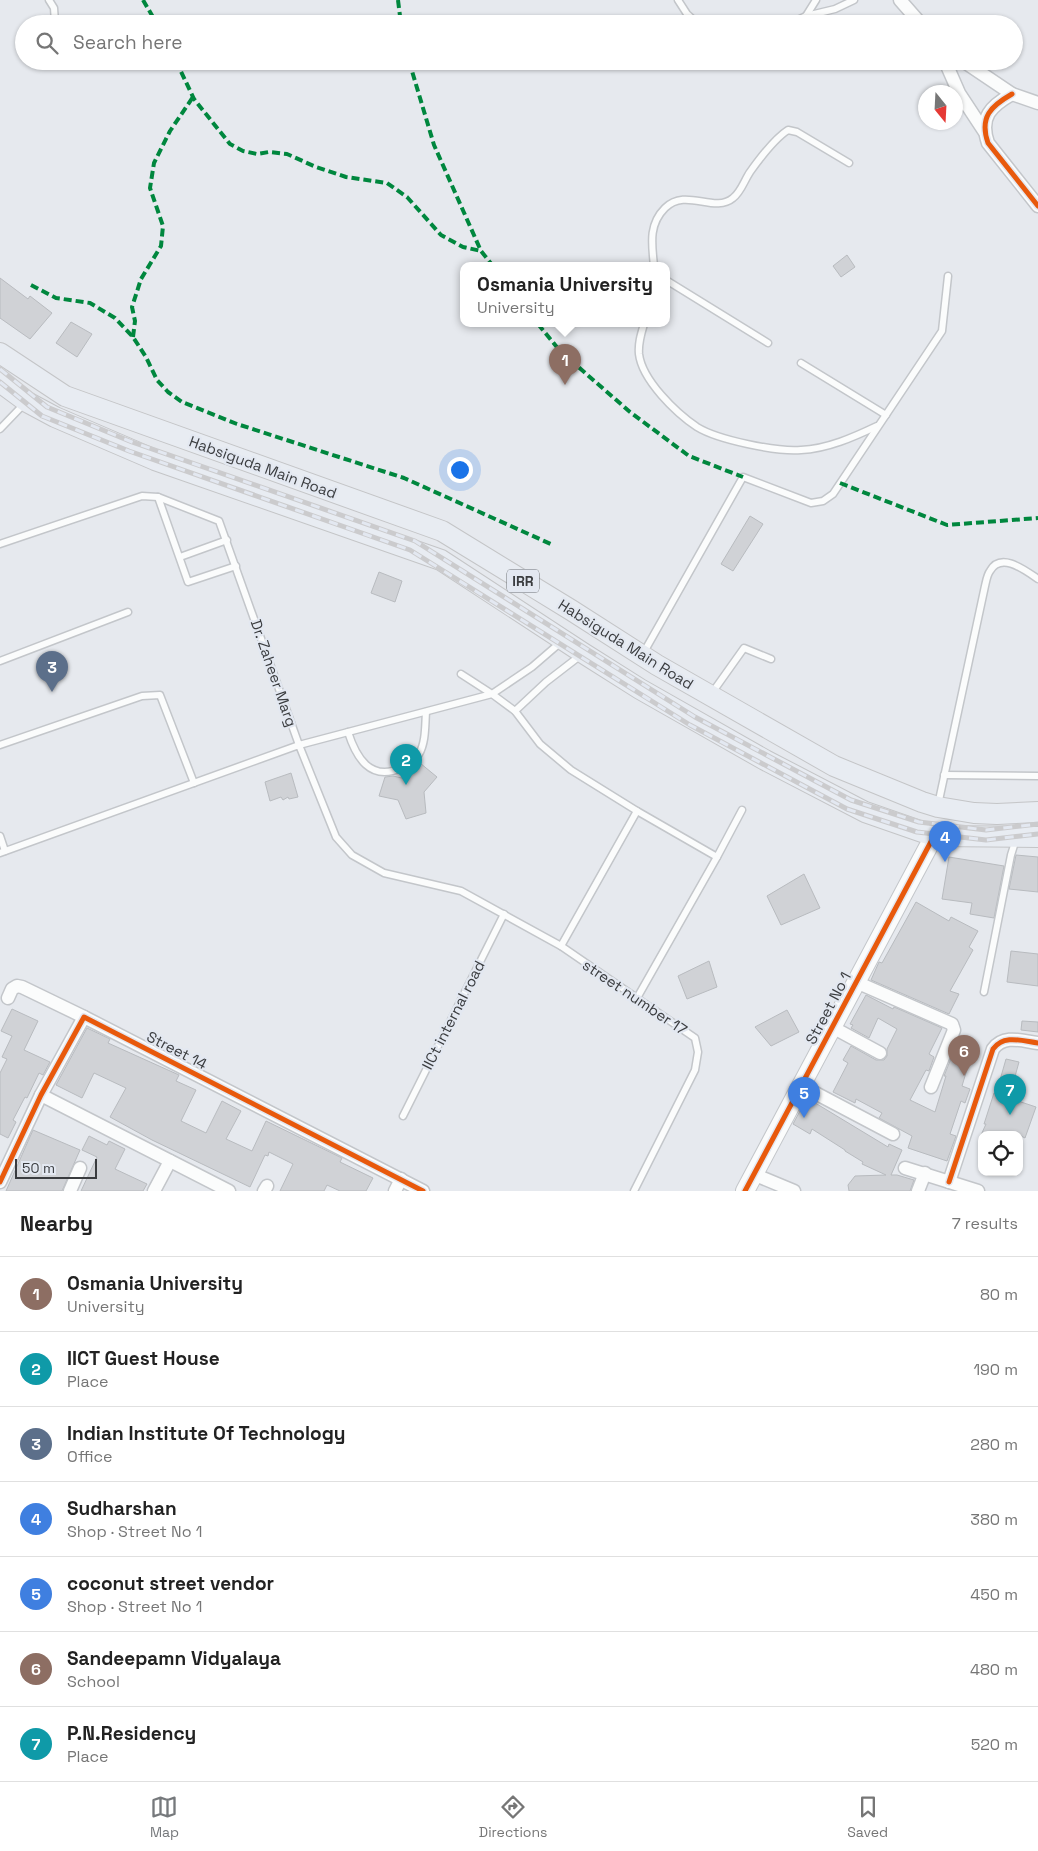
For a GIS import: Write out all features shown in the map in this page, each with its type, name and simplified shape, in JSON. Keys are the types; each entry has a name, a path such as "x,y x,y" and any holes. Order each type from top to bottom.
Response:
{"main road":[{"name":"Habsiguda Main Road","path":"0,353 65,396 442,531 642,656 780,737 852,774 938,807 974,813 1038,812"},
{"name":"Habsiguda Main Road","path":"0,382 27,402 155,460 440,560 640,689 765,760 865,812 934,836 1038,837"},
{"path":"412,550 423,525"},
{"path":"765,760 780,737"}],"street":[{"path":"900,0 913,15"},
{"path":"949,70 959,93 984,131 988,143 1038,206"},
{"path":"976,70 1012,94 1038,103"},
{"path":"984,131 986,120 996,104 1012,94"},
{"name":"Street No 1","path":"745,1191 934,836"},
{"path":"856,982 952,1024 954,1030 931,1087"},
{"name":"Street 14","path":"8,998 12,989 17,986 22,987 423,1191"},
{"path":"0,1182 41,1095 84,1017"},
{"path":"832,1027 880,1054"},
{"path":"949,1182 993,1048 997,1043 1006,1039 1038,1043"},
{"path":"802,1086 892,1134"},
{"path":"41,1095 229,1191"},
{"path":"154,1191 170,1161"},
{"path":"70,1191 80,1168"},
{"path":"905,1168 978,1191"},
{"path":"918,1191 925,1173"},
{"path":"754,1174 794,1191"},
{"path":"395,1191 401,1179"}],"lane":[{"path":"49,0 54,8 54,15"},
{"path":"678,0 688,15"},
{"path":"807,15 816,0"},
{"path":"810,15 835,9 854,0"},
{"path":"654,262 653,226 662,210 674,201 682,199 722,203 732,200 757,164 781,135 788,130 797,132 849,163"},
{"path":"642,656 743,477 811,503 823,501 833,494 942,331 948,276"},
{"path":"670,282 768,342"},
{"path":"643,327 639,338 639,355 646,373 658,392 698,428 764,447 801,450 844,440 878,426"},
{"path":"801,363 886,415"},
{"path":"0,429 27,402"},
{"name":"Dr. Zaheer Marg","path":"0,544 142,496 158,497 219,521 299,745 492,694 532,667 564,640"},
{"path":"158,497 188,582 236,566"},
{"path":"180,557 227,540"},
{"path":"938,807 990,570 1000,563 1013,563 1038,579"},
{"path":"0,661 128,612"},
{"path":"710,696 744,648 771,659"},
{"path":"515,711 546,682 583,654"},
{"path":"461,674 515,711 540,744 571,770 716,857"},
{"path":"0,745 142,696 160,695 194,783"},
{"path":"348,732 355,752 365,765 384,772 395,771 408,765 418,756 423,745 426,712"},
{"path":"0,836 3,852 299,745 336,837 352,855 384,874 461,890 561,946 637,811"},
{"path":"944,775 1038,776"},
{"path":"636,998 742,810"},
{"path":"984,992 1016,837"},
{"name":"IICt internal road","path":"403,1116 504,914"},
{"name":"street number 17","path":"561,946 694,1038 698,1052 695,1070 634,1191"}],"building":[{"path":"847,255 855,267 841,277 833,266"},
{"path":"0,278 28,299 30,296 52,313 30,339 0,318"},
{"path":"71,322 92,334 77,357 56,343"},
{"path":"750,516 763,524 733,571 721,564"},
{"path":"379,572 402,581 395,602 371,593"},
{"path":"420,763 437,777 424,792 426,813 406,819 398,800 379,796 385,777 393,776 406,779"},
{"path":"291,773 298,797 289,799 288,797 283,800 281,797 270,801 265,782"},
{"path":"1016,855 1038,857 1038,892 1009,889"},
{"path":"949,857 1004,866 994,918 970,914 972,903 942,899"},
{"path":"804,874 820,908 781,925 767,896"},
{"path":"916,902 949,921 951,917 978,931 969,947 973,950 950,991 959,994 949,1014 871,980 879,962 882,963"},
{"path":"1011,951 1038,954 1038,986 1007,982"},
{"path":"709,961 717,987 687,999 678,976"},
{"path":"866,995 893,1009 894,1007 942,1028 929,1054 934,1057 929,1071 926,1070 910,1100 935,1112 946,1076 944,1076 954,1051 971,1056 962,1086 970,1089 965,1103 961,1101 950,1134 956,1136 947,1161 908,1148 912,1136 879,1118 882,1113 856,1099 855,1103 833,1092 848,1063 843,1060 851,1046 876,1060 884,1060 897,1029 878,1018 869,1038 851,1028 853,1025 850,1024"},
{"path":"12,1009 38,1021 24,1050 50,1062 43,1075 39,1073 27,1098 25,1097 13,1120 16,1122 8,1138 0,1134 0,1073 7,1059 2,1057 12,1036 1,1031"},
{"path":"787,1010 799,1032 771,1046 755,1027"},
{"path":"1022,1021 1038,1022 1038,1032 1021,1030"},
{"path":"87,1028 110,1039 108,1043 179,1075 176,1081 196,1090 181,1121 206,1133 222,1101 241,1111 226,1139 252,1151 266,1121 342,1158 340,1162 373,1178 366,1191 340,1191 327,1185 324,1191 280,1191 293,1164 269,1152 268,1156 265,1155 250,1187 152,1140 110,1117 126,1088 94,1073 82,1098 56,1085"},
{"path":"1006,1059 1019,1062 1009,1098 1036,1107 1025,1138 1023,1137 1023,1131 983,1131 994,1093 996,1094"},
{"path":"807,1098 888,1147 889,1144 902,1150 891,1175 914,1180 910,1191 849,1191 848,1185 855,1176 886,1175 862,1164 863,1162 812,1129 810,1134 793,1124"},
{"path":"33,1130 80,1150 62,1191 6,1191"},
{"path":"89,1136 107,1145 109,1141 125,1149 115,1169 147,1184 143,1191 81,1191 97,1157 82,1150"}],"railway":[{"path":"0,369 47,407 132,442 415,541 695,717 851,800 919,822 986,830 1038,824"},
{"path":"0,382 42,416 129,451 410,550 690,725 847,809 917,832 986,840 1038,834"}],"marked path":[{"path":"143,0 152,15"},
{"path":"398,0 400,15"},
{"path":"180,70 194,99 230,144 243,151 257,154 269,152 287,154 316,167 346,177 387,183 407,197 441,235 463,247 481,251"},
{"path":"412,70 434,145 481,251 490,262"},
{"path":"133,337 135,321 132,307 141,279 161,246 163,226 150,188 154,163 170,131 193,97"},
{"path":"31,285 56,298 90,303 115,318 133,337 146,357 157,380 168,392 182,402 237,424 404,478 553,545"},
{"path":"540,327 560,351 630,412 689,456 743,477"},
{"path":"840,483 947,525 1038,518"}],"cycle path":[{"path":"1012,94 998,103 986,119 985,126 988,143 1038,206"},
{"path":"745,1191 934,836"},
{"path":"0,1182 41,1095 84,1017 423,1191"},
{"path":"949,1182 993,1049 997,1044 1008,1040 1038,1043"}],"place":[{"name":"Osmania University","path":"565,385"},
{"name":"Indian Institute Of Technology","path":"52,692"},
{"name":"IICT Guest House","path":"406,785"},
{"name":"Sudharshan","path":"945,862"},
{"name":"Sandeepamn Vidyalaya","path":"964,1076"},
{"name":"P.N.Residency","path":"1010,1115"},
{"name":"coconut street vendor","path":"804,1118"}]}
